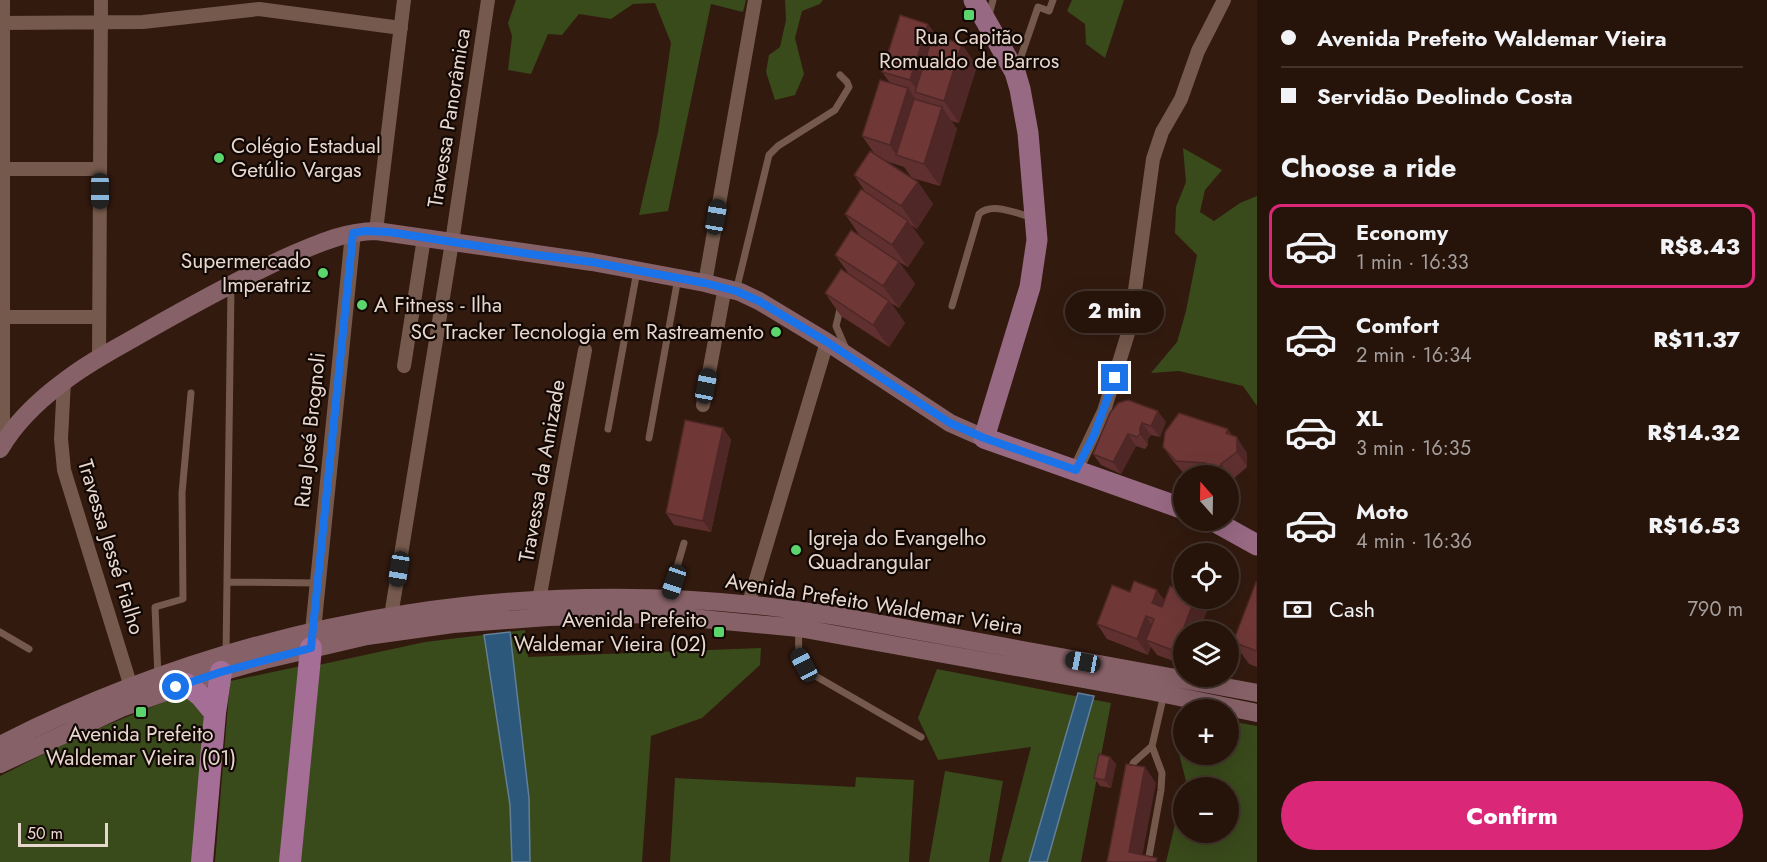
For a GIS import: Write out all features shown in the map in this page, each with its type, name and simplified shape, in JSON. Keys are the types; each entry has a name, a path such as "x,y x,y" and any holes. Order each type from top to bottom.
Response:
{"highway":[{"path":"290,862 312,639"},
{"path":"202,862 214,713 224,663"},
{"path":"186,684 201,696 214,713"}],"main road":[{"path":"974,0 1015,72 1027,122 1037,240 1030,287 984,438"},
{"path":"2,446 31,410 64,381 99,359 270,265 314,246 353,233 376,231 592,262 731,289 759,301 827,342 950,423 984,438 1173,505"},
{"path":"1232,531 1257,545"},
{"path":"673,598 676,617"},
{"name":"Avenida Prefeito Waldemar Vieira","path":"0,764 131,687 158,677 224,663 391,616 482,604 539,600 673,598 748,603 837,616 1159,684 1257,712"},
{"name":"Avenida Prefeito Waldemar Vieira","path":"312,639 367,636 453,624 566,616 649,614 799,628 1159,684 1257,693"},
{"name":"Avenida Prefeito Waldemar Vieira","path":"0,745 186,684 224,663"}],"street":[{"path":"2,446 3,0"},
{"path":"99,359 101,0"},
{"path":"376,231 404,0"},
{"name":"Travessa Panorâmica","path":"391,616 452,242 488,0"},
{"path":"705,283 755,0"},
{"path":"1076,470 1104,411 1130,327 1156,145 1181,99 1198,51 1224,0"},
{"path":"2,23 171,20 259,9 401,28"},
{"path":"2,169 100,170"},
{"name":"Rua José Brognoli","path":"312,639 353,233"},
{"path":"404,366 424,238"},
{"path":"703,405 731,289"},
{"path":"2,317 99,317"},
{"path":"748,603 827,342"},
{"name":"Travessa da Amizade","path":"539,600 585,350"},
{"name":"Travessa Jessé Fialho","path":"64,381 61,440 64,470 131,687"}],"lane":[{"path":"987,21 993,0"},
{"path":"1015,72 1038,7 1049,11 1053,0"},
{"path":"731,289 769,155 778,146 835,110 849,87 847,81 840,75"},
{"path":"952,306 979,214 991,208 1036,218"},
{"path":"608,429 637,271"},
{"path":"649,438 678,278"},
{"path":"224,663 228,582 231,285"},
{"path":"844,292 836,326 849,356"},
{"path":"158,677 155,607 183,599 182,493 191,393"},
{"path":"673,598 684,543"},
{"path":"228,582 318,583"},
{"path":"799,628 798,654 812,674 921,738"},
{"path":"0,633 29,649"},
{"path":"1148,862 1161,790 1162,773 1152,746 1159,684"},
{"path":"1123,782 1134,762 1152,746"}],"green space":[{"path":"516,0 746,0 743,12 711,4 668,211 639,215 658,132 671,43 655,3 633,4 611,19 579,14 562,35 548,34 531,74 508,70 512,36 508,23"},
{"path":"785,0 823,0 820,4 802,11 795,38 804,74 795,95 775,100 766,72 769,55 780,47 786,20"},
{"path":"1072,0 1124,0 1105,58 1086,44 1085,24 1067,11"},
{"path":"1183,148 1222,170 1205,190 1200,212 1214,221 1240,203 1257,196 1257,406 1243,386 1179,371 1151,373 1177,342 1186,311 1197,255 1175,233 1176,207 1186,182"},
{"path":"525,630 528,657 761,648 760,665 702,718 651,736 642,862 297,862 314,666 425,642"},
{"path":"301,666 281,862 215,862 230,681"},
{"path":"937,669 1111,703 1081,862 1001,862 1031,747 938,760 918,718"},
{"path":"181,695 204,706 196,862 0,862 0,776 75,738"},
{"path":"1239,723 1257,726 1257,862 1166,862 1173,833 1173,843 1239,843 1239,777 1185,777 1182,765 1239,765"},
{"path":"945,771 1003,781 989,862 929,862"},
{"path":"856,777 914,780 909,862 670,862 675,778 855,787"}],"water":[{"path":"510,632 529,798 530,862 512,862 510,805 484,635"},
{"path":"1078,693 1094,696 1047,862 1029,862"}],"building":[{"path":"900,15 928,24 910,80 882,72"},
{"path":"933,35 962,44 944,101 915,92"},
{"path":"880,80 908,88 890,145 862,136"},
{"path":"914,99 942,107 924,164 896,155"},
{"path":"870,151 918,182 901,206 854,175"},
{"path":"861,189 908,221 892,245 845,214"},
{"path":"851,230 899,262 883,286 835,255"},
{"path":"841,269 889,301 873,325 825,293"},
{"path":"1128,400 1158,411 1151,426 1142,423 1140,434 1137,437 1128,434 1113,462 1093,454 1110,413 1118,403"},
{"path":"1179,413 1228,429 1226,433 1237,437 1237,452 1221,465 1176,461 1163,447 1165,432"},
{"path":"685,420 723,428 703,521 666,513"},
{"path":"1134,581 1157,590 1152,603 1162,607 1170,586 1173,587 1173,609 1191,609 1186,621 1173,621 1173,650 1146,640 1154,619 1146,616 1137,639 1097,624 1112,585 1130,592"},
{"path":"1257,582 1257,651 1239,644 1239,626"},
{"path":"1099,754 1110,757 1105,780 1094,778"},
{"path":"1126,764 1145,767 1129,852 1157,858 1156,862 1107,862"}],"place":[{"name":"Rua Capitão Romualdo de Barros","path":"969,15"},
{"name":"Colégio Estadual Getúlio Vargas","path":"219,158"},
{"name":"Supermercado Imperatriz","path":"323,273"},
{"name":"A Fitness - Ilha","path":"362,305"},
{"name":"SC Tracker Tecnologia em Rastreamento","path":"776,332"},
{"name":"Igreja do Evangelho Quadrangular","path":"796,550"},
{"name":"Avenida Prefeito Waldemar Vieira (02)","path":"719,632"},
{"name":"Avenida Prefeito Waldemar Vieira (01)","path":"141,712"}],"route":[{"path":"176,687 221,672 311,648 353,233 389,232 592,262 725,287 759,301 827,342 950,423 984,438 1076,470 1094,435 1115,378"}]}
